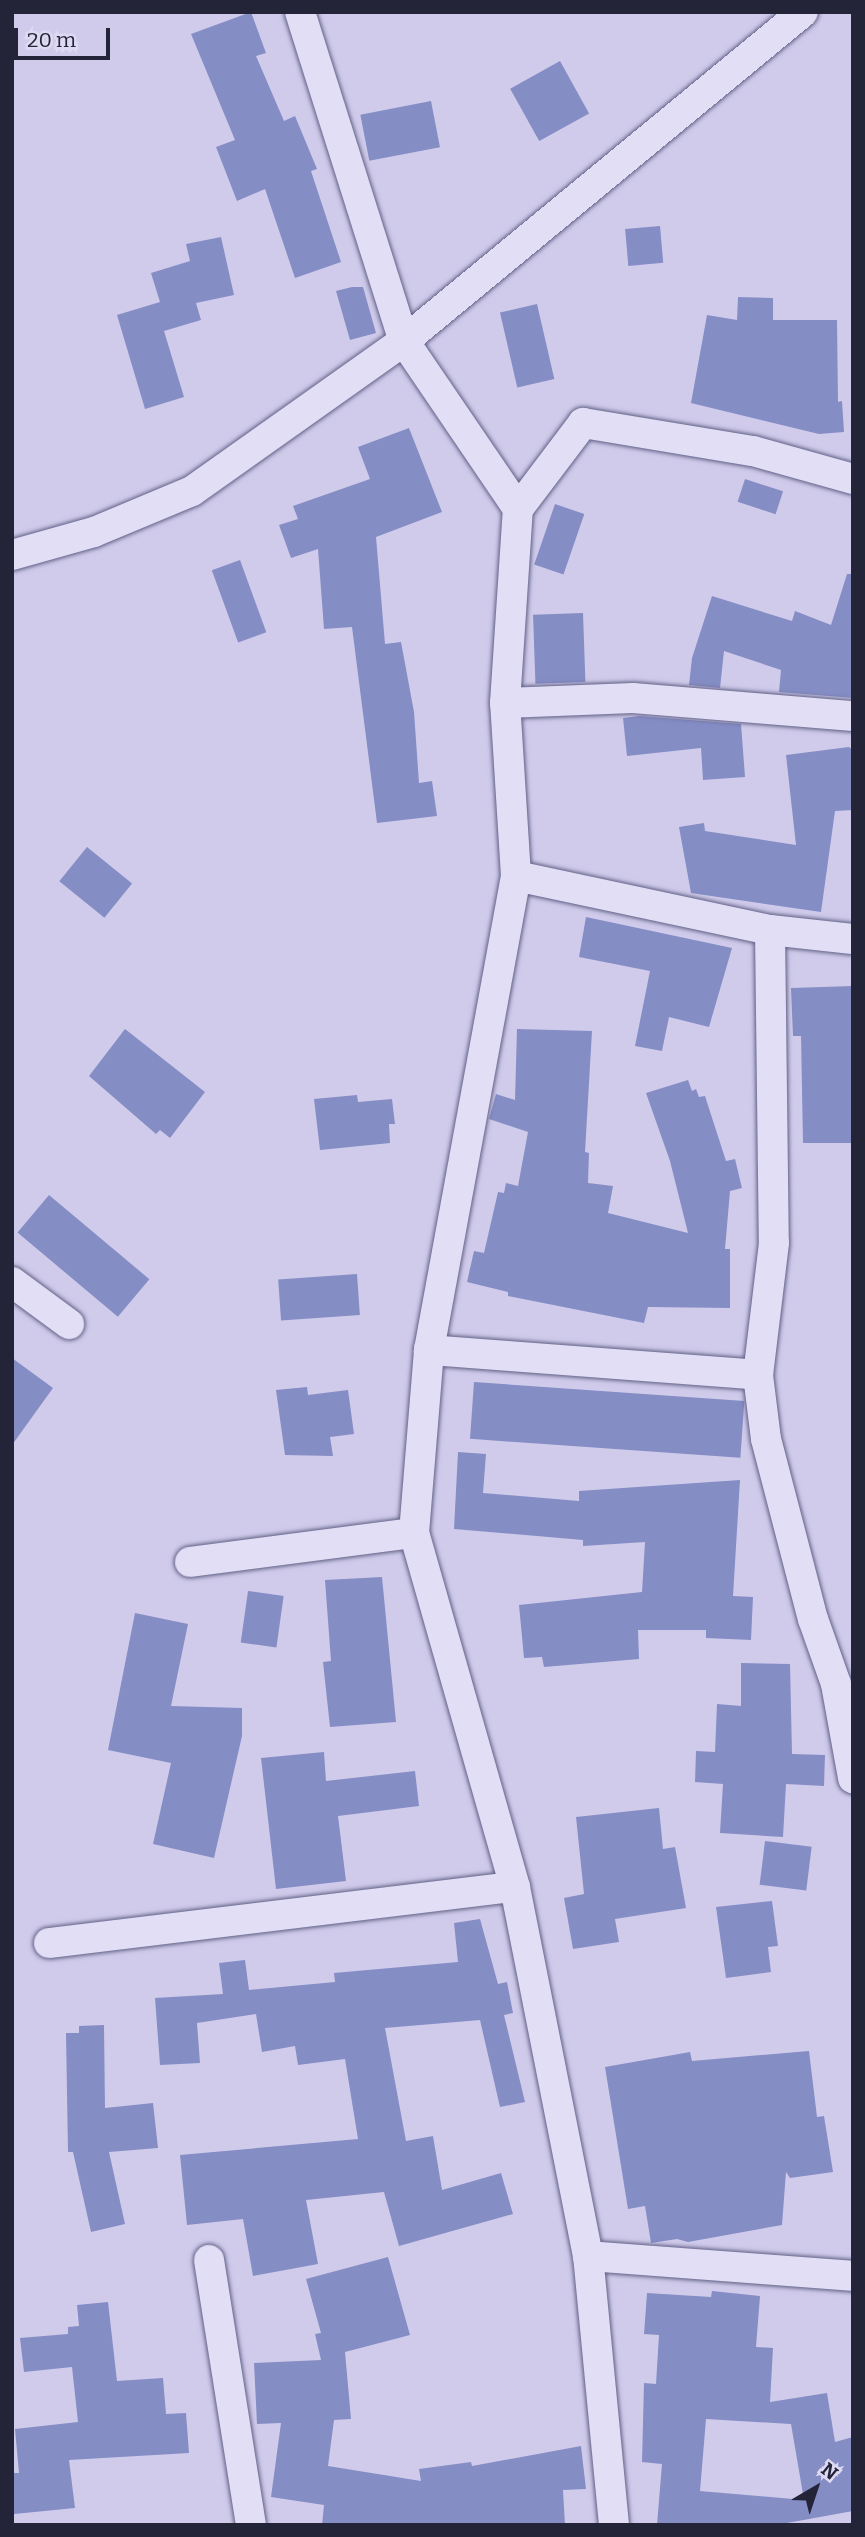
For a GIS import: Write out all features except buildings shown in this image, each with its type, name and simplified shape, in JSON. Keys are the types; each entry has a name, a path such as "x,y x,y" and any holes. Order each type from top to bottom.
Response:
{"street":[{"path":"300,12 404,341 518,509"},
{"path":"12,555 94,532 192,491 404,341 803,12"},
{"path":"614,2525 588,2256 515,1887 414,1532 429,1350 516,876 505,703 518,509 583,423 753,451 853,479"},
{"path":"505,703 633,698 853,716"},
{"path":"516,876 770,930 853,939"},
{"path":"770,930 774,1243 758,1375 766,1439 813,1619 836,1685 853,1777"},
{"path":"12,1282 69,1324"},
{"path":"429,1350 758,1375"},
{"path":"190,1562 414,1532"},
{"path":"49,1943 515,1887"},
{"path":"588,2256 853,2276"},
{"path":"209,2260 251,2525"}]}
